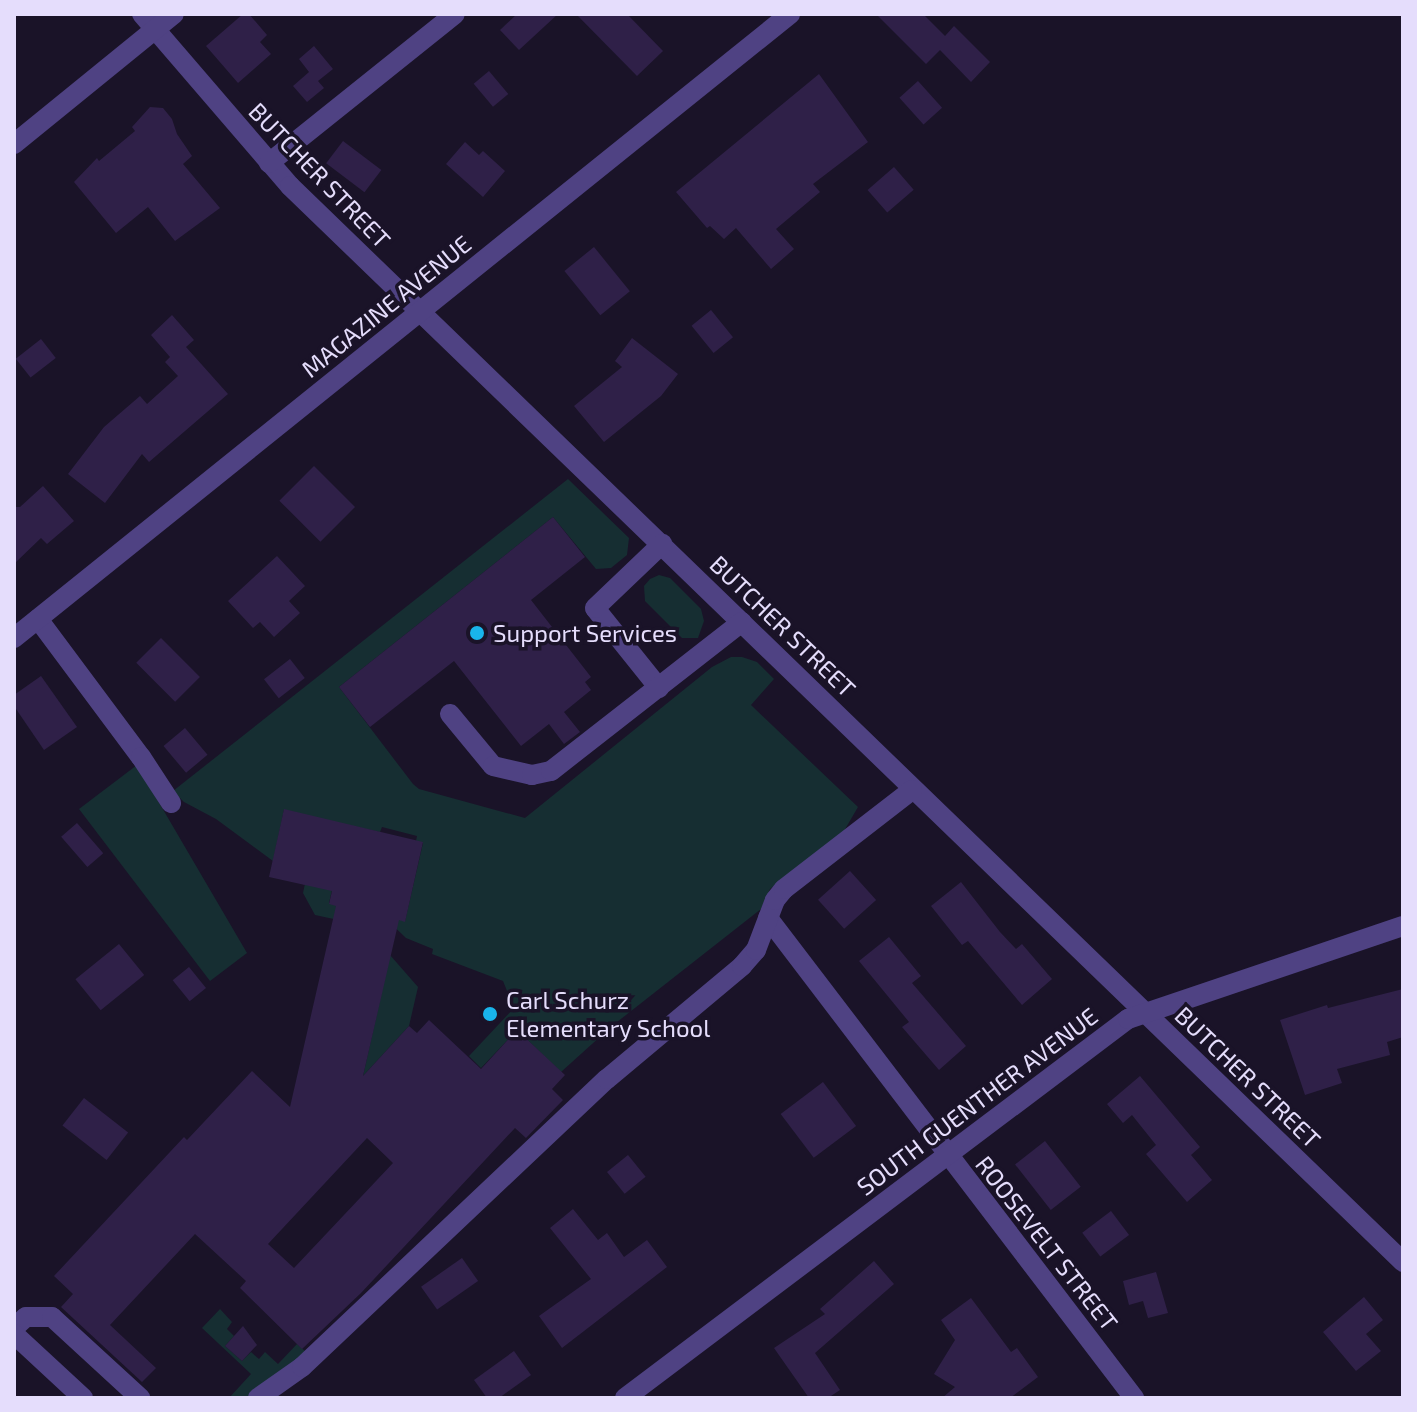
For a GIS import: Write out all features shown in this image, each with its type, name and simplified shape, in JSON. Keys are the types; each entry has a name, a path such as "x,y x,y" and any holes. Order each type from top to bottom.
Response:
{"street":[{"path":"14,144 148,22 174,14"},
{"path":"269,163 455,14"},
{"name":"MAGAZINE AVENUE","path":"14,638 790,14"},
{"name":"BUTCHER STREET","path":"148,22 269,163 418,313 662,544 912,790 1403,1262"},
{"path":"659,688 595,608 662,544"},
{"path":"38,619 141,757 171,803"},
{"path":"450,714 493,766 542,774 560,767 742,622"},
{"path":"258,1398 302,1367 623,1064 742,966 756,950 768,918 784,889 912,790"},
{"name":"ROOSEVELT STREET","path":"768,918 1134,1398"},
{"name":"SOUTH GUENTHER AVENUE","path":"627,1398 948,1157 1115,1027 1143,1013 1403,926"},
{"path":"83,1398 14,1331 26,1317 52,1317 140,1398"}],"green space":[{"path":"568,479 629,538 627,555 611,568 596,569 553,517 339,687 413,784 419,789 525,818 712,667 731,657 742,657 757,662 774,679 751,705 858,807 844,831 770,889 761,909 612,1026 561,1072 517,1030 481,1068 469,1056 514,1008 503,981 432,954 433,949 406,938 383,916 405,921 423,843 416,841 417,836 382,827 380,832 347,825 329,903 360,911 357,924 315,915 303,893 313,846 284,810 273,861 216,819 184,802 173,791"},
{"path":"659,575 670,578 701,609 704,621 698,638 682,638 645,601 644,586"},
{"path":"137,765 247,953 210,981 79,809"},
{"path":"390,955 418,987 409,1026 363,1076"},
{"path":"220,1309 232,1322 227,1329 234,1336 225,1346 242,1361 251,1352 259,1359 265,1352 278,1364 297,1344 306,1352 247,1398 229,1398 251,1374 202,1328"}],"building":[{"path":"243,14 249,14 267,35 260,42 271,54 238,83 206,46"},
{"path":"517,14 558,14 519,50 500,30"},
{"path":"576,14 627,14 663,51 637,76"},
{"path":"876,14 923,14 945,36 954,26 990,62 971,82 940,50 926,64"},
{"path":"314,46 333,69 318,81 324,88 307,102 293,86 309,72 299,59"},
{"path":"489,71 508,94 493,107 474,84"},
{"path":"819,74 868,142 813,184 820,192 776,229 794,249 771,269 736,228 724,239 710,226 707,228 676,192"},
{"path":"918,81 942,108 924,124 899,98"},
{"path":"150,107 163,108 172,119 177,134 192,156 183,164 220,208 175,241 148,207 116,233 74,182 97,158 99,161 135,131 132,127"},
{"path":"343,141 381,170 364,192 326,163"},
{"path":"465,142 479,155 483,151 505,171 483,197 446,164"},
{"path":"894,167 914,190 887,213 868,190"},
{"path":"594,247 630,291 600,315 564,271"},
{"path":"711,310 733,337 714,353 692,326"},
{"path":"172,315 194,340 186,347 228,394 149,462 142,454 105,503 68,474 104,427 140,396 147,404 178,376 165,362 170,357 151,335"},
{"path":"632,338 678,374 661,396 604,442 574,406 622,367 615,361"},
{"path":"41,339 56,358 31,378 16,359"},
{"path":"314,466 355,507 320,542 279,501"},
{"path":"43,486 74,521 47,544 41,538 14,564 14,507 20,507"},
{"name":"Support Services","path":"553,517 585,557 531,600 591,677 585,682 591,690 564,712 580,732 564,744 549,724 521,746 454,661 370,727 339,687"},
{"path":"277,556 305,586 289,601 300,613 274,637 260,622 253,628 228,601"},
{"path":"161,638 200,677 175,702 136,663"},
{"path":"290,659 305,678 279,698 264,679"},
{"path":"41,676 77,727 44,750 14,706 14,695"},
{"path":"185,728 207,755 186,773 164,746"},
{"path":"284,809 423,842 405,922 399,920 363,1076 409,1026 417,1033 429,1020 481,1069 517,1030 565,1075 552,1089 563,1100 526,1138 515,1128 361,1293 302,1349 240,1288 246,1281 195,1234 110,1325 156,1368 142,1382 61,1307 73,1294 54,1276 184,1137 187,1140 252,1071 290,1107 336,906 329,904 332,891 269,877","holes":["367,1138 393,1163 294,1268 268,1244"]},
{"path":"77,823 103,853 87,867 61,837"},
{"path":"850,871 876,900 844,929 818,900"},
{"path":"961,882 1000,932 1016,949 1022,944 1052,979 1022,1005 968,941 962,945 931,906"},
{"path":"889,937 921,976 912,983 966,1046 939,1070 902,1027 909,1022 859,961"},
{"path":"119,944 144,975 101,1010 75,979"},
{"path":"189,967 206,988 190,1001 173,980"},
{"path":"1403,989 1403,1037 1387,1042 1390,1055 1337,1069 1342,1083 1305,1095 1280,1020 1327,1005 1328,1008"},
{"path":"1140,1076 1200,1147 1191,1155 1212,1180 1187,1202 1146,1154 1156,1145 1132,1115 1123,1123 1107,1104"},
{"path":"823,1082 856,1126 814,1158 781,1114"},
{"path":"84,1098 128,1132 107,1160 62,1126"},
{"path":"1045,1141 1081,1187 1051,1210 1015,1164"},
{"path":"628,1155 646,1177 625,1194 607,1172"},
{"path":"573,1209 598,1240 607,1233 624,1257 647,1240 667,1267 562,1348 539,1316 591,1279 550,1228"},
{"path":"1111,1211 1129,1235 1100,1257 1082,1233"},
{"path":"462,1258 478,1281 437,1310 421,1287"},
{"path":"874,1261 894,1284 815,1353 840,1390 828,1398 809,1398 774,1348 825,1314 820,1309"},
{"path":"1156,1272 1168,1313 1148,1318 1143,1301 1129,1305 1123,1281"},
{"path":"1364,1297 1383,1320 1366,1334 1381,1351 1356,1371 1323,1332"},
{"path":"971,1298 1011,1352 1017,1348 1038,1377 1010,1398 942,1398 955,1387 934,1374 955,1340 941,1320"},
{"path":"243,1326 257,1345 242,1361 225,1346"},
{"path":"514,1351 531,1375 499,1398 487,1398 474,1380"}],"place":[{"name":"Support Services","path":"477,633"},
{"name":"Carl Schurz Elementary School","path":"490,1014"}]}
